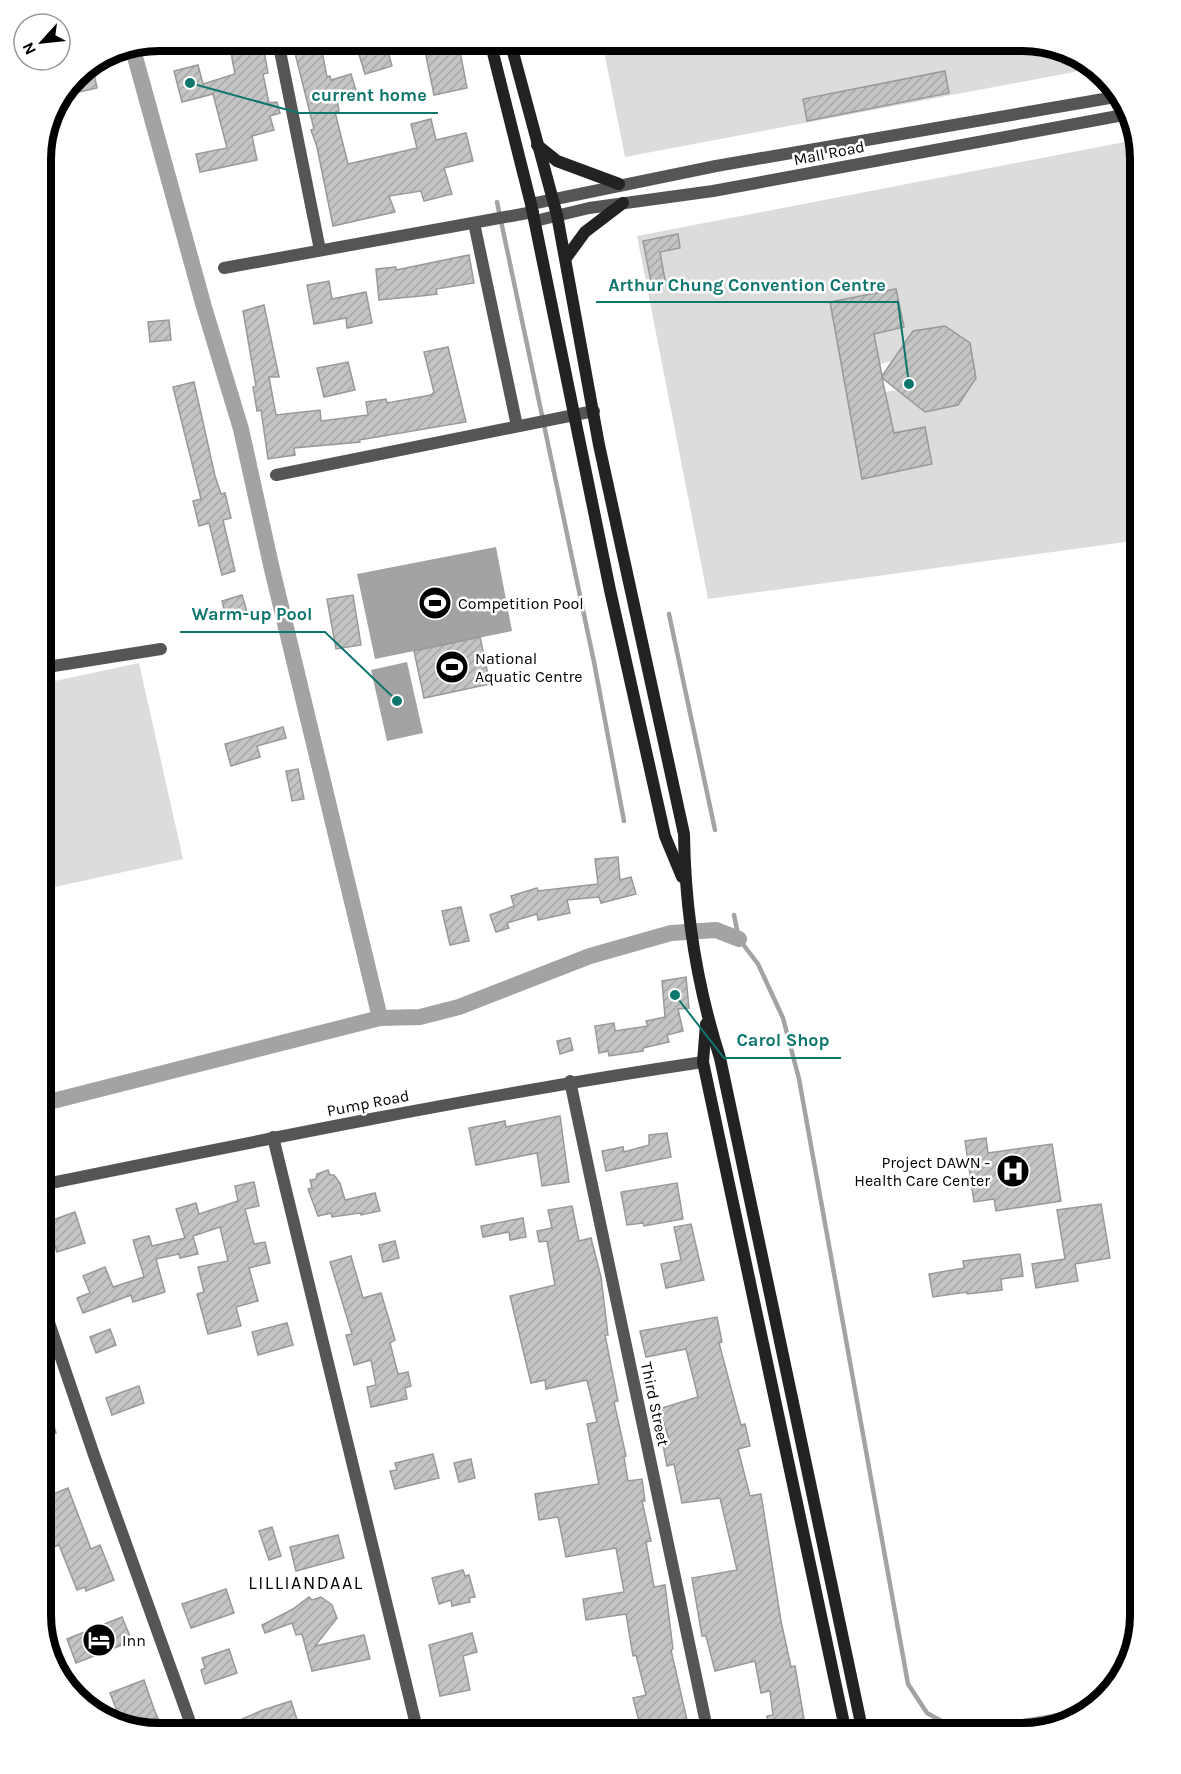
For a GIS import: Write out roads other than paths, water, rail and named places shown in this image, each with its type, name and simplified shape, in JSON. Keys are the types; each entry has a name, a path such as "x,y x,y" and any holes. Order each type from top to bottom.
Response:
{"main road":[{"path":"492,51 531,213 575,414 610,590 665,836 686,889"},
{"path":"513,51 557,215 566,258 628,584 684,834 686,889 705,1009 720,1058 861,1723"},
{"path":"537,145 557,161 619,184"},
{"path":"566,258 585,232 623,203"},
{"path":"705,1009 703,1062 844,1723"}],"street":[{"path":"280,51 320,250"},
{"name":"Mall Road","path":"531,213 552,199 619,184 1111,98"},
{"name":"Mall Road","path":"531,213 557,215 712,191 1121,116"},
{"path":"224,268 531,213"},
{"path":"478,223 517,426"},
{"path":"276,475 594,411"},
{"path":"51,666 161,649"},
{"name":"Pump Road","path":"51,1183 273,1137 570,1082 703,1062"},
{"name":"Third Street","path":"570,1082 706,1723"},
{"path":"273,1137 416,1723"},
{"path":"51,1331 93,1455 190,1723"}],"waterway":[{"path":"134,54 204,307 241,429 271,565 380,1018"},
{"path":"497,202 594,662 624,821"},
{"path":"669,614 715,830"},
{"path":"734,915 739,939 758,964 783,1018 799,1079 908,1684 927,1713 945,1723"},
{"path":"51,1101 380,1018 420,1017 459,1007 590,956 671,933 716,930 739,939"},
{"path":"1012,1723 1065,1714"}],"place":[{"name":"current home","path":"190,83"},
{"name":"Arthur Chung Convention Centre","path":"909,384"},
{"name":"Competition Pool","path":"435,603"},
{"name":"National Aquatic Centre","path":"452,667"},
{"name":"Warm-up Pool","path":"397,701"},
{"name":"Carol Shop","path":"675,995"},
{"name":"Project DAWN - Health Care Center","path":"1013,1171"},
{"name":"Inn","path":"99,1640"}],"district":[{"name":"LILLIANDAAL","path":"306,1583"}]}
